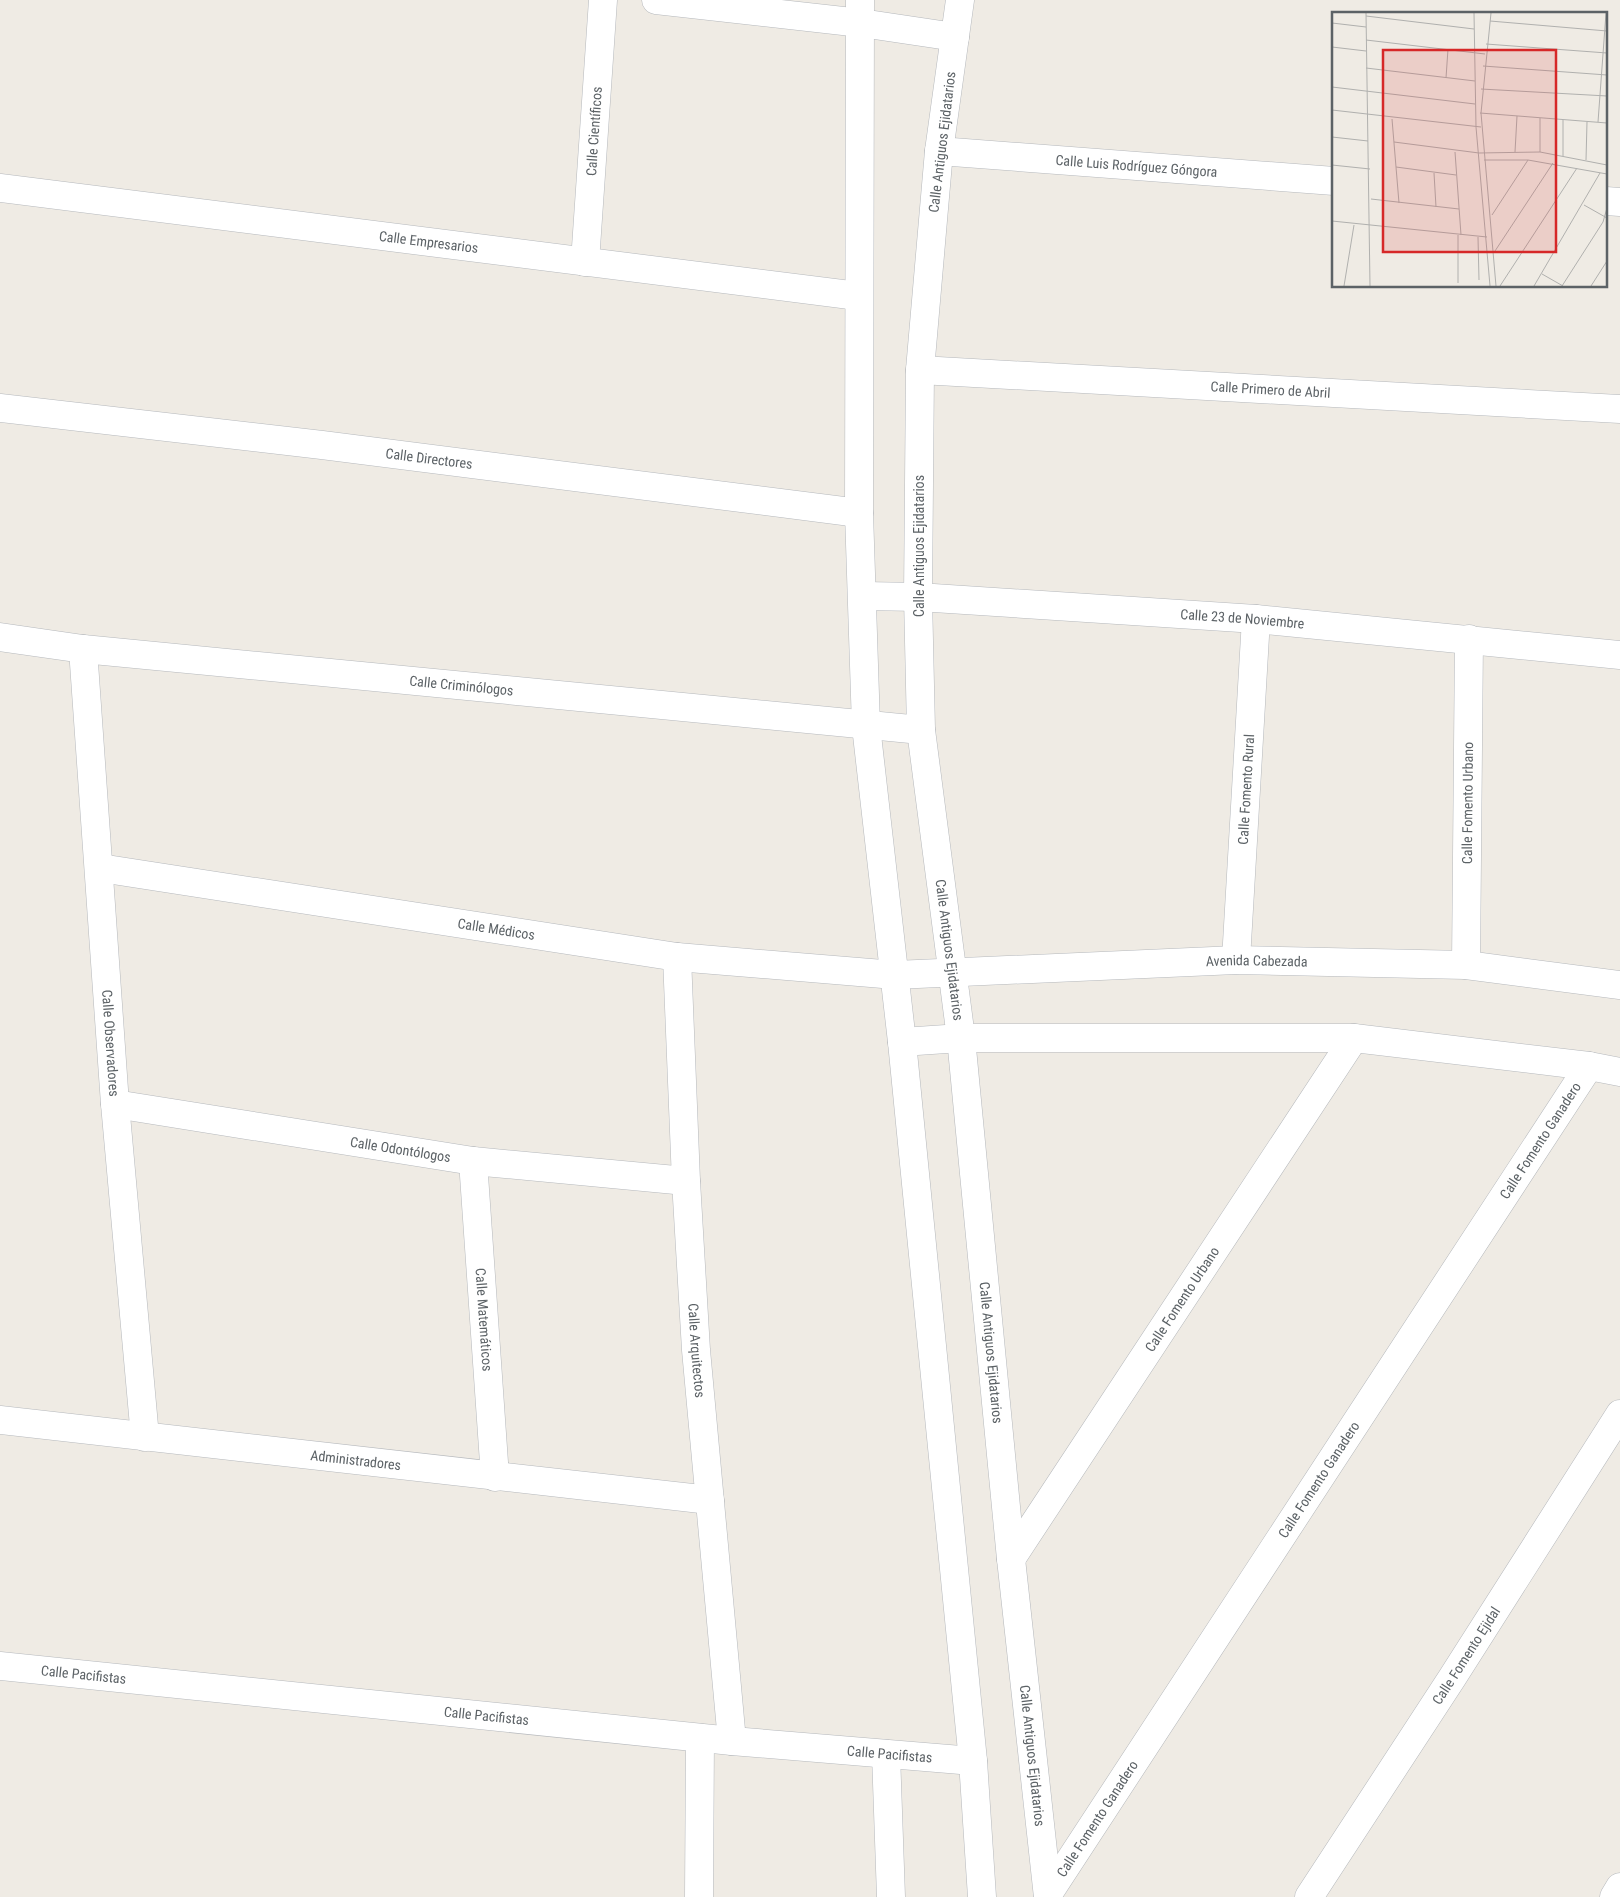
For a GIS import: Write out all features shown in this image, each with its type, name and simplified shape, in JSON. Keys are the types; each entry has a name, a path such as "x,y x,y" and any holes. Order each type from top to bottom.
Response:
{"street":[{"name":"Calle Científicos","path":"585,262 603,0"},
{"path":"656,0 860,12 955,37"},
{"name":"Calle Antiguos Ejidatarios","path":"960,0 939,151 920,370 918,597 922,730 961,1038 1011,1559 1048,1895"},
{"path":"860,12 859,513 864,596 866,726 902,1042 973,1761 982,1897"},
{"name":"Calle Luis Rodríguez Góngora","path":"939,151 1332,181"},
{"name":"Calle Empresarios","path":"0,188 858,296"},
{"name":"Calle Primero de Abril","path":"920,370 1620,409"},
{"name":"Calle Directores","path":"0,408 342,447 859,513"},
{"name":"Calle 23 de Noviembre","path":"864,596 918,597 1256,619 1620,654"},
{"name":"Calle Fomento Rural","path":"1236,960 1256,619"},
{"name":"Calle Criminólogos","path":"0,637 83,649 922,730"},
{"name":"Calle Fomento Urbano","path":"1466,965 1469,639"},
{"name":"Calle Observadores","path":"83,649 100,868 115,1104 145,1436"},
{"name":"Calle Médicos","path":"100,868 677,957 895,975"},
{"name":"Calle Arquitectos","path":"677,957 686,1181 696,1350 732,1741"},
{"name":"Avenida Cabezada","path":"895,975 1236,960 1466,965 1620,985"},
{"path":"902,1042 961,1038 1354,1038 1590,1066 1620,1072"},
{"name":"Calle Fomento Urbano","path":"1011,1559 1354,1038"},
{"name":"Calle Fomento Ganadero","path":"1048,1895 1590,1066"},
{"name":"Calle Odontólogos","path":"115,1104 473,1161 686,1181"},
{"name":"Calle Matemáticos","path":"473,1161 495,1477"},
{"name":"Calle Fomento Ejidal","path":"1309,1897 1452,1678 1620,1414"},
{"name":"Administradores","path":"0,1420 710,1500"},
{"name":"Calle Pacifistas","path":"0,1666 700,1738 973,1761"},
{"path":"699,1897 700,1738"},
{"path":"886,1754 891,1897"},
{"path":"1614,1897 1620,1888"}]}
